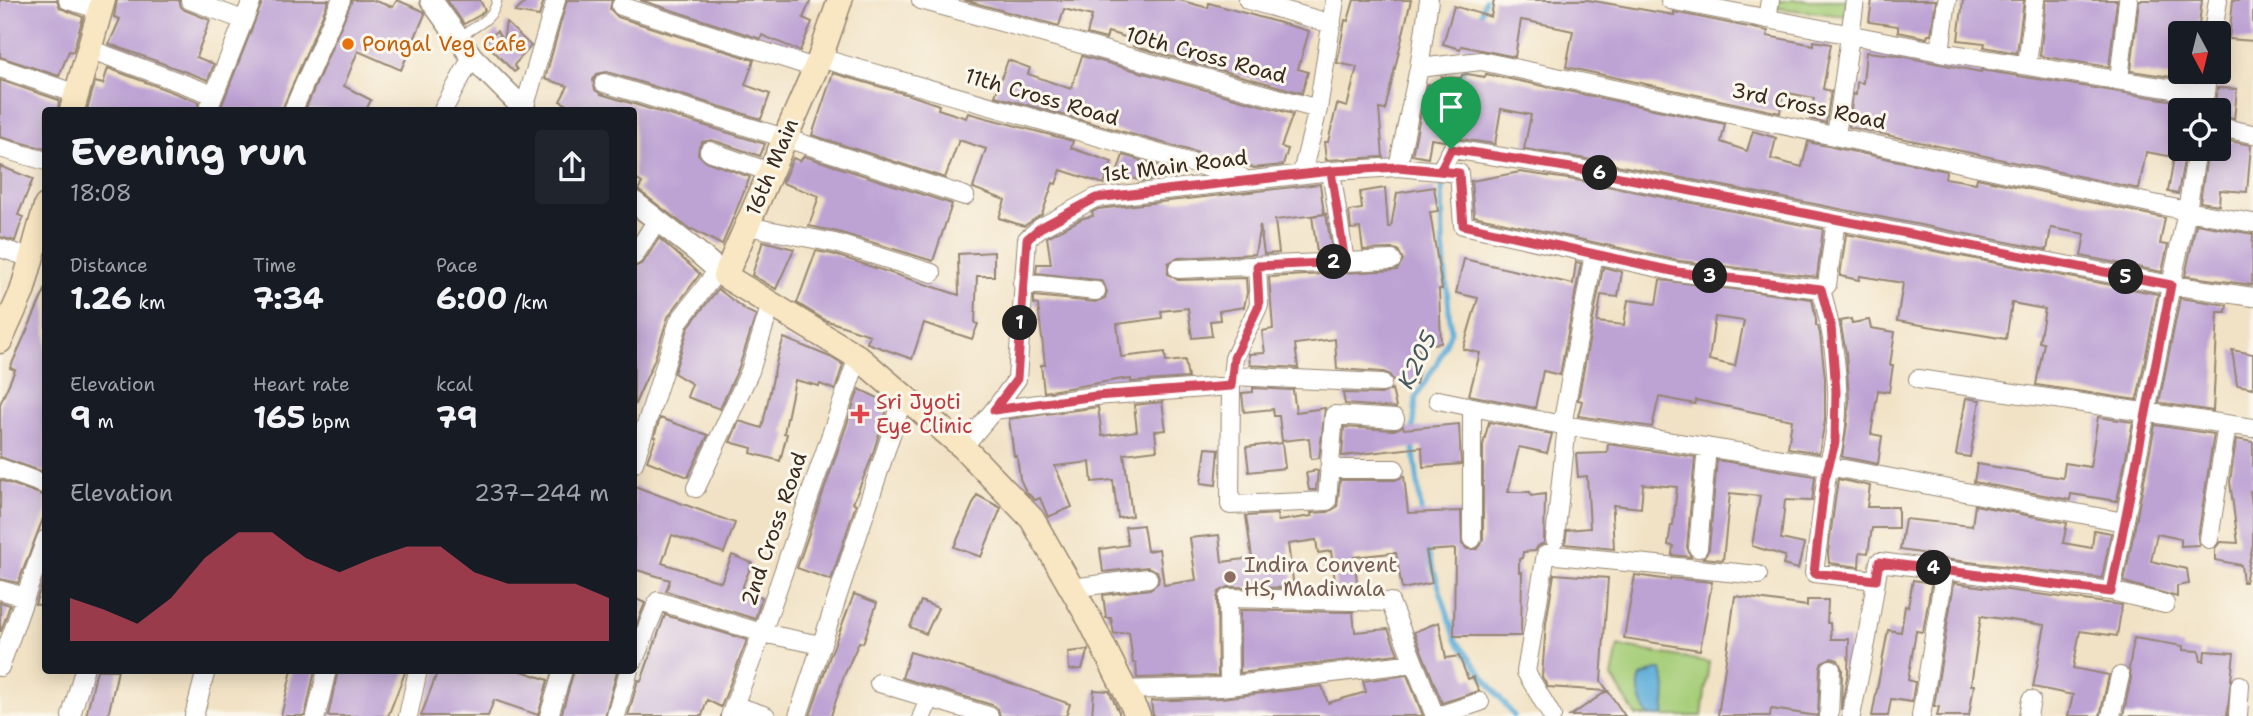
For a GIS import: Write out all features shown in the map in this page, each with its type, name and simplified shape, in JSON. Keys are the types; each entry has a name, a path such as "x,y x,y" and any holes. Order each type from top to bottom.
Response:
{"main road":[{"name":"16th Main","path":"722,273 747,226 817,63 840,0"},
{"path":"74,102 102,5"},
{"path":"0,341 22,292 42,221"},
{"path":"722,273 858,357 963,447 1031,519 1090,620 1138,716"}],"street":[{"path":"68,0 102,5"},
{"path":"190,0 243,20"},
{"path":"89,49 211,102 252,0"},
{"path":"294,107 341,0"},
{"path":"432,0 472,57 521,107"},
{"path":"525,107 556,0"},
{"name":"10th Cross Road","path":"920,0 1318,110"},
{"path":"1248,0 1332,24"},
{"path":"1303,173 1318,110 1335,0"},
{"path":"1398,167 1419,68 1429,0"},
{"path":"1670,0 1941,52 2119,80 2189,98"},
{"path":"1768,19 1770,0"},
{"path":"1836,136 1855,0"},
{"path":"1941,52 1947,0"},
{"path":"2027,65 2035,0"},
{"path":"2119,80 2129,0"},
{"path":"2215,21 2218,0"},
{"name":"11th Cross Road","path":"621,6 817,63 1251,180"},
{"path":"445,107 472,57"},
{"name":"3rd Cross Road","path":"1419,68 1481,61 2253,223"},
{"path":"0,68 74,102"},
{"path":"604,83 965,196"},
{"path":"2231,129 2253,134"},
{"path":"0,148 42,160"},
{"path":"1836,220 1827,285 1821,289 1677,272 1463,225 1459,173 1440,171 1451,149 1584,170 2171,285 2253,297"},
{"path":"709,151 770,172"},
{"path":"2111,592 2195,161"},
{"name":"1st Main Road","path":"963,447 1017,379 1027,239 1040,228 1096,198 1303,173 1398,167 1440,171"},
{"path":"1331,171 1345,262"},
{"path":"637,204 722,273 679,321 637,454"},
{"path":"637,251 657,220"},
{"path":"747,226 835,243 932,272"},
{"path":"0,248 31,258"},
{"path":"1555,539 1564,425 1594,254"},
{"path":"1178,268 1392,260"},
{"path":"1257,266 1259,305 1234,358 1230,505 1327,501 1334,415 1395,419"},
{"path":"1023,283 1096,291"},
{"path":"1821,289 1831,326 1836,391 1835,443 1828,466 1814,573 1876,580"},
{"path":"696,488 750,371 771,304"},
{"name":"2nd Cross Road","path":"732,711 858,357"},
{"path":"1918,379 2253,428"},
{"path":"994,410 1232,381 1382,383"},
{"path":"799,716 904,395"},
{"path":"1438,400 1564,425 1828,466 2124,522"},
{"path":"1472,407 1472,539"},
{"path":"2209,539 2227,425"},
{"path":"1698,548 1707,447"},
{"path":"0,468 42,484"},
{"path":"1329,469 1395,469"},
{"path":"0,667 42,550"},
{"path":"1552,716 1526,672 1546,554 1758,575"},
{"path":"1851,716 1879,562 2111,592 2165,604"},
{"path":"1922,716 1945,569"},
{"path":"1072,588 1148,578"},
{"path":"0,590 25,597"},
{"path":"1229,686 1228,598 1390,602 1437,716 1480,702"},
{"path":"637,652 657,601 762,632 821,645"},
{"path":"1124,690 1229,686 1414,663"},
{"path":"1829,716 1831,669"},
{"path":"71,716 83,674"},
{"path":"194,716 205,674"},
{"path":"316,716 326,674"},
{"path":"408,716 417,674"},
{"path":"549,716 562,674"},
{"path":"616,716 628,674"},
{"path":"2111,716 2120,676"},
{"path":"879,683 989,716"},
{"path":"2238,716 2240,685"},
{"path":"922,716 930,698"},
{"path":"732,711 766,716"}],"lane":[{"path":"457,38 490,16 495,11 497,0"}],"green space":[{"path":"1778,0 1847,0 1845,16 1777,8"},
{"path":"1618,646 1709,662 1702,716 1636,716 1612,677"}],"water":[{"path":"1661,670 1665,681 1664,716 1648,716 1640,697 1639,682 1641,677"}],"building":[{"path":"0,0 57,0 60,8 83,17 73,52 69,51 59,76 0,57"},
{"path":"117,0 179,0 185,10 210,20 196,57 214,64 208,80 109,44 120,19 114,17"},
{"path":"263,0 329,0 283,107 221,107"},
{"path":"352,0 372,0 393,7 397,0 423,11 425,14 401,70 358,51 344,86 371,100 368,107 306,107"},
{"path":"447,0 480,0 485,10 464,24"},
{"path":"528,0 544,0 539,16 515,12"},
{"path":"567,0 612,0 610,9 618,17 754,60 745,85 770,94 761,119 607,72 597,74 593,80 595,90 601,94 765,144 760,156 712,140 702,142 699,147 698,154 705,161 750,177 722,245 691,230 638,190 642,183 637,180 637,107 571,107 560,101 568,86 545,79"},
{"path":"640,0 811,0 803,18 812,22 800,51 762,35 761,39"},
{"path":"964,0 1179,0 1208,8 1209,3 1309,31 1298,69 1308,72 1302,93 1133,46 1135,40 1108,32 1106,39 1087,34 1092,16 1064,9 1059,26"},
{"path":"1354,0 1411,0 1385,110 1379,109 1383,157 1326,160 1324,142 1328,142 1337,104 1347,107 1357,67 1337,63 1345,20 1348,21"},
{"path":"1494,0 1588,0 1674,15 1674,12 1768,31 1767,36 1814,45 1814,41 1831,44 1823,89 1831,91 1826,123 1810,119 1814,98 1783,92 1780,113 1566,67 1573,31 1554,26 1521,20 1515,57 1443,44 1454,6 1491,17"},
{"path":"1872,0 1936,0 1931,35 1927,38 1898,32 1898,26 1869,22"},
{"path":"1963,0 2024,0 2017,53 1984,47 1985,43 1958,40"},
{"path":"2046,0 2117,0 2109,67 2040,56"},
{"path":"2139,0 2202,0 2199,21 2168,21 2168,77 2131,71"},
{"path":"2233,0 2253,0 2253,41 2231,39"},
{"path":"506,22 531,46 514,65 517,70 514,72 485,42 497,31 503,42"},
{"path":"1866,52 2168,100 2168,156 2146,152 2139,189 1849,127 1853,94 1856,95 1857,82 1863,83"},
{"path":"1082,56 1293,114 1281,147 1288,149 1283,165 1254,168 995,96 1008,60 1030,68 1028,74 1071,89"},
{"path":"108,68 199,102 198,107 88,107 95,82 103,84"},
{"path":"833,73 916,97 939,105 938,109 966,118 968,113 1073,141 1071,148 1112,162 1104,184 1061,170 1056,184 1053,183 1042,214 1024,226 999,218 1005,200 973,188 986,149 959,140 945,178 812,135"},
{"path":"1467,74 1485,77 1486,74 1725,124 1721,142 1747,151 1753,131 1776,138 1771,159 1802,167 1808,142 1946,171 1945,178 1976,183 1977,178 2165,218 2160,244 2168,245 2162,272 2081,256 2085,234 2051,228 2047,250 1524,149 1531,115 1501,109 1495,144 1454,138 1444,141 1431,139 1428,158 1412,155 1427,84 1441,86 1442,77 1461,78"},
{"path":"0,80 59,100 58,107 42,107 42,148 0,137"},
{"path":"2217,88 2237,89 2234,119 2231,118 2231,98 2216,98"},
{"path":"2231,141 2251,145 2247,192 2220,190 2219,205 2200,202 2206,161 2231,161"},
{"path":"1123,155 1166,168 1162,179 1141,181 1117,173"},
{"path":"804,156 952,204 933,261 838,232 809,226 819,196 782,183 793,158 800,161"},
{"path":"2173,161 2184,161 2178,194 2168,192"},
{"path":"0,166 33,179 18,215 23,217 15,241 0,237"},
{"path":"1520,172 1582,181 1823,229 1817,277 1679,261 1474,216 1471,181"},
{"path":"1320,184 1324,214 1275,220 1279,253 1264,254 1260,225 1255,254 1178,258 1168,263 1168,274 1178,280 1246,278 1244,307 1219,311 1220,320 1210,321 1212,336 1192,338 1188,308 1161,311 1162,318 1117,324 1121,357 1165,352 1166,362 1185,360 1188,378 1131,382 1131,379 1123,379 1044,392 1041,365 1045,365 1038,305 1034,304 1034,296 1095,302 1105,298 1107,292 1103,282 1097,280 1036,273 1037,264 1051,264 1047,237 1083,218 1093,216 1092,212 1098,209"},
{"path":"1434,187 1438,211 1430,212 1442,289 1439,289 1441,343 1419,345 1420,365 1416,384 1393,380 1389,374 1383,372 1337,369 1335,339 1295,344 1298,368 1250,365 1249,354 1265,353 1262,331 1273,329 1269,277 1397,270 1403,260 1398,250 1363,250 1360,228 1351,229 1349,211 1362,209 1360,192 1385,188 1388,227 1391,227 1397,193"},
{"path":"1326,214 1332,251 1317,252 1312,216"},
{"path":"2196,224 2253,234 2252,285 2185,276"},
{"path":"1846,234 2158,294 2137,400 2036,385 2044,343 2039,342 2045,309 2012,303 2006,339 1897,321 1903,283 1860,276 1859,280 1840,276"},
{"path":"659,238 700,274 668,317 654,361 637,399 637,266 643,263"},
{"path":"763,241 794,249 776,289 752,275"},
{"path":"816,251 959,295 958,254 994,252 994,276 977,276 975,323 978,324 972,339 924,323 912,359 867,343 870,335 825,320 797,303"},
{"path":"1464,259 1573,284 1576,262 1581,263 1560,375 1543,371 1535,408 1469,395 1480,353 1463,349 1478,298 1456,293"},
{"path":"1603,267 1622,272 1618,297 1601,295 1597,322 1624,325 1628,300 1656,304 1660,280 1812,299 1816,326 1820,334 1825,378 1825,421 1819,453 1788,448 1792,420 1696,400 1695,404 1659,397 1652,427 1578,416 1582,401 1578,400","holes":["1715,317 1744,321 1735,366 1709,360"]},
{"path":"718,289 756,315 739,367 720,409 687,397 692,384 674,373 689,326"},
{"path":"42,297 42,472 0,457 0,404 15,370 10,368"},
{"path":"2180,298 2227,305 2226,312 2218,312 2213,411 2159,403"},
{"path":"1851,319 1852,323 1869,320 1871,328 1895,332 1889,392 1878,390 1871,434 1882,436 1878,464 1842,457 1849,400 1846,353 1840,321"},
{"path":"784,338 843,365 835,390 820,384 819,386 795,380 780,461 751,453 752,448 730,442 739,421 762,428"},
{"path":"2232,350 2253,354 2253,388 2237,385"},
{"path":"1253,388 1293,390 1296,412 1325,408 1319,458 1311,459 1309,438 1282,441 1279,416 1274,416 1273,409 1244,412 1242,393 1253,392"},
{"path":"859,389 889,403 870,462 853,503 856,504 831,580 797,568"},
{"path":"1392,389 1396,408 1345,404 1343,393 1381,394"},
{"path":"1966,398 1980,400 1970,457 1956,455"},
{"path":"1162,402 1166,430 1155,431 1157,450 1124,454 1132,516 1118,518 1113,480 1092,482 1090,462 1055,466 1072,507 1048,517 1040,498 1035,500 1026,492 1020,479 1017,456 1014,456 1009,419 1098,407 1102,436 1137,431 1134,405"},
{"path":"2098,417 2133,422 2117,501 2071,494 2070,500 1974,482 1977,464 2063,478 2065,463 2090,467"},
{"path":"660,418 708,435 688,477 647,461"},
{"path":"1489,422 1552,434 1547,453 1519,447 1508,492 1530,492 1531,496 1545,494 1544,543 1535,551 1523,552 1522,558 1519,559 1519,572 1522,572 1521,636 1454,636 1455,549 1426,551 1432,583 1402,589 1396,553 1391,553 1354,557 1358,590 1336,589 1331,551 1318,553 1316,540 1288,544 1294,588 1228,587 1219,592 1218,676 1137,678 1129,632 1114,634 1111,618 1106,618 1103,595 1150,589 1158,583 1159,577 1157,571 1147,567 1103,572 1100,549 1128,545 1125,527 1143,525 1147,551 1159,549 1164,585 1196,580 1190,538 1219,535 1222,562 1252,558 1246,516 1277,514 1278,521 1328,512 1337,507 1340,480 1395,480 1404,476 1408,513 1461,511 1462,544 1467,549 1477,549 1483,539 1483,445"},
{"path":"1459,424 1461,464 1423,467 1422,447 1342,456 1344,427 1394,430 1403,426 1404,429"},
{"path":"2155,425 2214,434 2199,545 2181,546 2181,539 2157,534 2151,561 2187,569 2189,584 2177,586 2177,597 2124,582"},
{"path":"2236,439 2253,442 2253,492 2250,491 2253,544 2245,582 2241,565 2215,560 2215,548 2220,542 2238,543 2230,482"},
{"path":"1282,443 1285,468 1249,472 1246,447"},
{"path":"1608,444 1695,457 1687,547 1691,557 1672,555 1673,546 1668,545 1677,487 1643,484 1641,508 1613,505 1614,549 1565,544 1567,530 1590,528 1587,476 1578,477 1576,454 1607,453"},
{"path":"1206,448 1219,449 1216,485 1201,483"},
{"path":"1717,460 1815,476 1812,501 1785,500 1781,539 1804,544 1798,569 1783,565 1785,556 1752,546 1760,496 1730,493 1723,560 1703,558 1709,549"},
{"path":"1318,471 1316,490 1309,490 1306,473"},
{"path":"1838,479 1870,486 1867,507 1898,507 1898,528 1872,528 1868,553 1860,552 1859,567 1829,563 1828,552"},
{"path":"0,480 42,495 42,521 18,583 0,579"},
{"path":"637,487 735,523 724,553 672,535 662,563 721,582 732,555 752,563 741,591 762,597 755,619 666,591 670,580 637,570"},
{"path":"977,495 1001,508 981,557 954,547"},
{"path":"1975,505 2067,523 2063,543 2092,548 2094,530 2111,533 2102,578 1935,558 1935,555 1900,550 1905,519 1972,526"},
{"path":"1554,574 1608,578 1601,681 1625,716 1570,716 1607,691 1548,687 1542,677 1546,623"},
{"path":"1635,575 1712,582 1700,650 1624,638"},
{"path":"1913,580 1931,583 1932,580 1923,632 1916,631 1908,680 1915,682 1912,702 1891,699 1888,716 1872,716 1888,630 1901,632"},
{"path":"1954,583 2122,605 2117,636 2080,631 2073,668 2109,675 2100,716 2068,716 2073,695 2033,687 2045,625 1981,616 1969,716 1937,716 1939,707 1934,706"},
{"path":"42,585 42,606 35,604"},
{"path":"854,594 877,603 863,643 859,642 843,678 831,716 810,716 830,656"},
{"path":"1735,596 1807,606 1807,600 1828,600 1827,623 1830,623 1831,639 1849,639 1848,672 1841,710 1842,669 1838,660 1831,658 1822,662 1820,668 1818,716 1771,709 1770,716 1718,716"},
{"path":"637,599 645,603 637,623"},
{"path":"921,601 938,608 926,634 910,627"},
{"path":"0,602 10,605 1,631 0,631"},
{"path":"1240,610 1353,612 1355,632 1388,629 1398,654 1240,673"},
{"path":"665,615 747,640 721,707 707,700 702,716 628,716 638,680 641,681"},
{"path":"1439,622 1446,658 1459,656 1468,679 1473,677 1479,691 1442,703 1414,632"},
{"path":"2134,638 2183,646 2183,650 2199,651 2201,661 2204,661 2205,651 2234,653 2227,716 2123,716 2131,678 2129,669"},
{"path":"1088,650 1082,669 1069,670 1068,652"},
{"path":"910,652 1070,704 1066,716 1000,716 998,709 992,705 902,678"},
{"path":"96,674 117,674 108,716 86,716"},
{"path":"291,674 314,674 305,716 281,716"},
{"path":"337,674 404,674 388,716 328,716"},
{"path":"437,674 531,674 548,680 538,715 494,700 488,716 421,716"},
{"path":"573,674 616,674 605,716 561,716"},
{"path":"1407,675 1423,716 1153,716 1151,701 1221,698 1322,686 1328,703 1366,692 1363,681"},
{"path":"1094,690 1109,691 1119,716 1092,716"}],"waterway":[{"name":"K205","path":"1479,20 1485,0"},
{"name":"K205","path":"1460,81 1472,43"},
{"name":"K205","path":"1413,432 1416,398 1451,332 1443,243 1442,175"},
{"name":"K205","path":"1413,442 1422,519"},
{"name":"K205","path":"1426,546 1456,640 1514,716"}],"place":[{"name":"Pongal Veg Cafe","path":"348,44"},
{"name":"Sri Jyoti Eye Clinic","path":"860,414"},
{"name":"Indira Convent HS, Madiwala","path":"1230,577"}],"route":[{"path":"1451,149 1440,171 1398,167 1331,171 1303,173 1096,198 1040,228 1027,239 1017,379 994,410 1096,396 1231,386 1234,358 1259,305 1257,266 1345,262 1331,171 1398,167 1459,173 1463,225 1677,272 1821,289 1831,326 1836,391 1835,443 1825,479 1814,573 1876,580 1879,562 2111,592 2171,285 1584,170 1451,149"}]}
